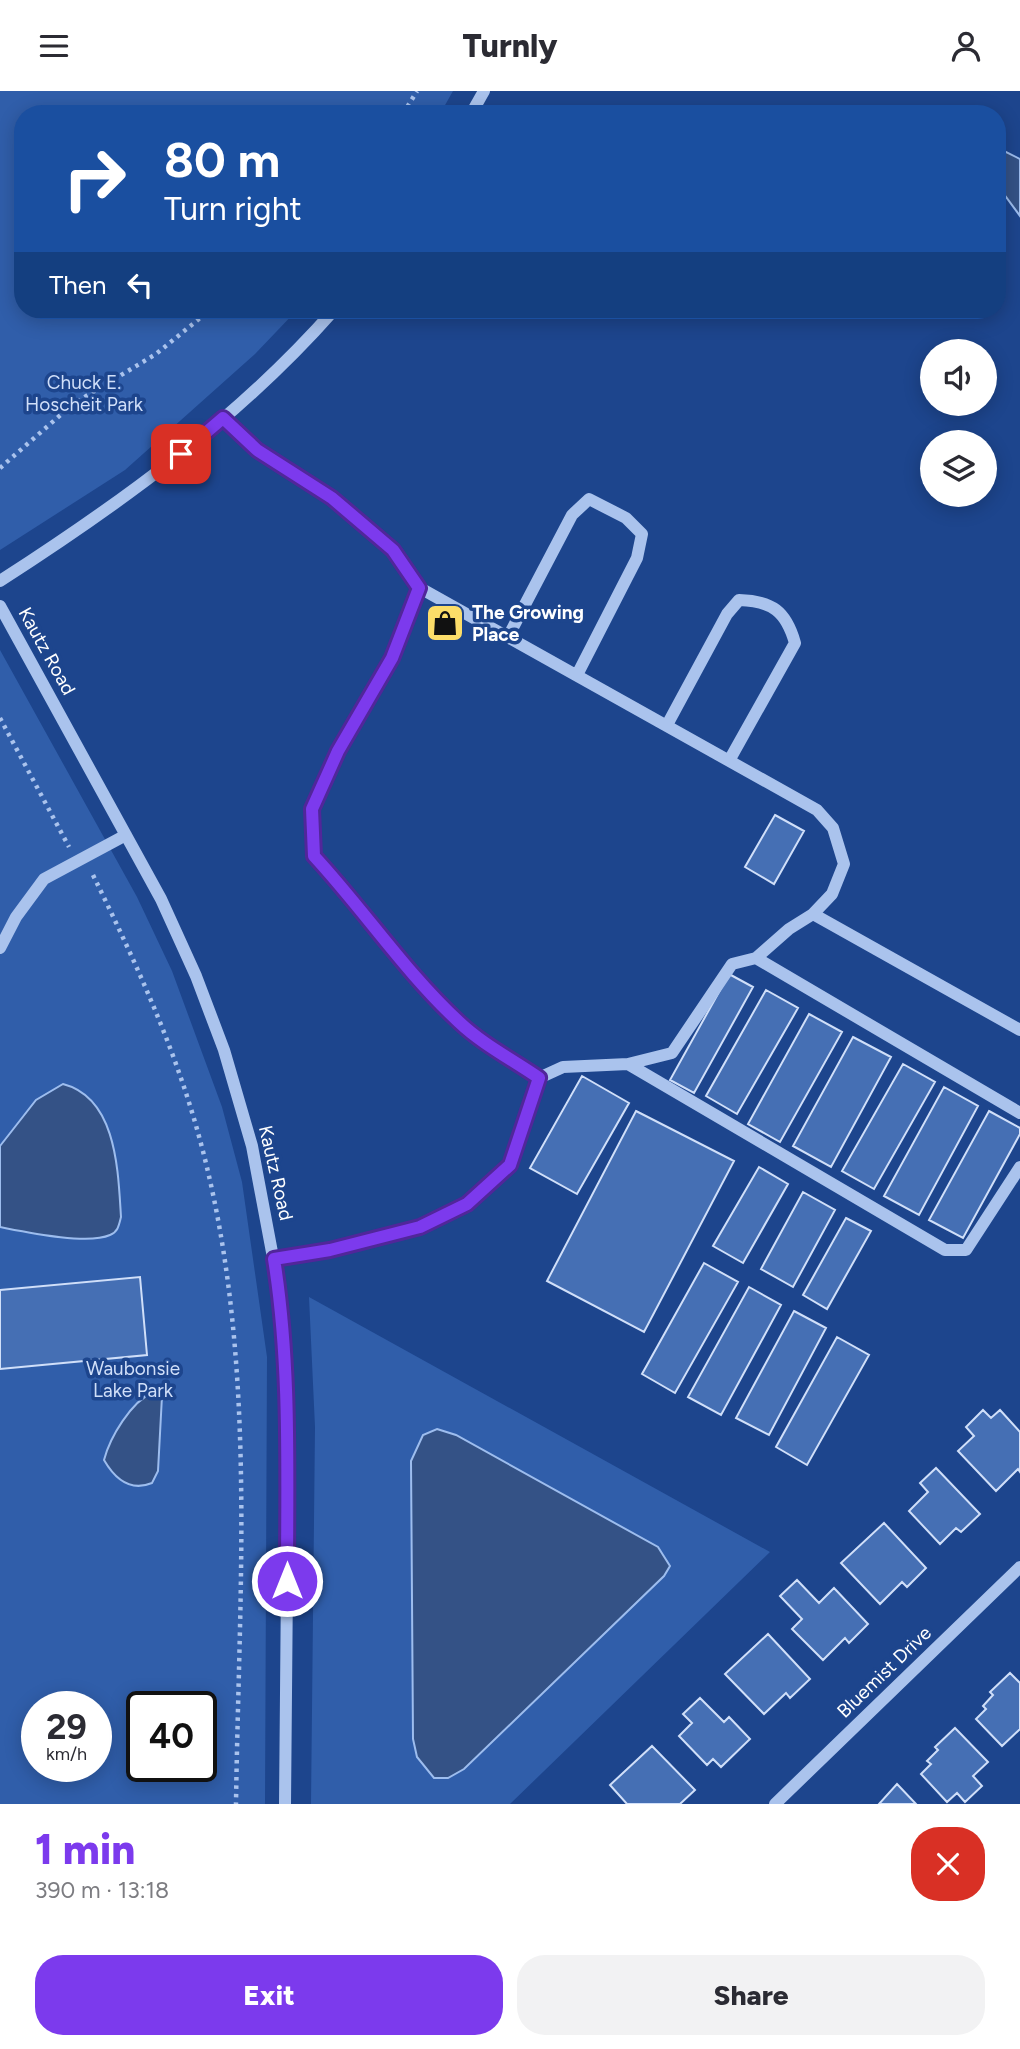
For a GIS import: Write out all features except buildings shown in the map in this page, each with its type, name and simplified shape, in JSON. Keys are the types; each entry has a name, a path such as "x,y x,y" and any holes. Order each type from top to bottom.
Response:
{"street":[{"path":"0,581 107,512 223,418 299,350 326,319"},
{"path":"223,418 257,450 332,498 393,550 419,588 730,759 817,810 833,828 844,864 832,894 813,914 789,929 756,958 732,964 672,1053 628,1064 563,1067 539,1078 510,1165 467,1204 420,1227 330,1250 274,1259"},
{"path":"508,637 572,515 589,499 626,518 642,534 637,558 577,675"},
{"path":"419,588 392,658 338,751 312,809 314,856 353,898 410,970 461,1024 539,1078"},
{"path":"667,725 727,614 739,600 765,601 790,623 795,643 730,759"},
{"name":"Kautz Road","path":"0,606 126,835 181,943 224,1050 252,1146 281,1300 288,1470 285,1804"},
{"path":"0,948 16,917 44,879 126,835"},
{"path":"813,914 1020,1030"},
{"path":"756,958 1020,1113"},
{"path":"628,1064 945,1250 965,1250 1020,1167"},
{"name":"Bluemist Drive","path":"775,1804 1020,1567"}],"path":[{"path":"0,468 73,404 156,354 199,319"},
{"path":"0,718 68,845 92,874 153,1003 200,1139 219,1226 238,1374 240,1469 236,1804"}],"green space":[{"name":"Chuck E. Hoscheit Park","path":"0,91 453,91 445,105 14,105 14,319 288,319 255,354 125,470 0,550"},
{"name":"Waubonsie Lake Park","path":"0,650 137,897 172,971 222,1107 242,1182 267,1357 265,1804 0,1804"},
{"path":"309,1297 770,1552 510,1804 311,1804 315,1427"}],"shaded area":[{"path":"1006,152 1020,159 1020,216 1006,197"},
{"path":"63,1084 81,1092 94,1104 104,1120 116,1158 121,1217 113,1234 100,1238 72,1238 0,1227 0,1146 36,1100"},
{"path":"153,1392 162,1396 158,1471 152,1483 130,1485 118,1478 104,1460 122,1421 137,1404"},
{"path":"437,1429 456,1435 658,1547 670,1566 664,1576 464,1769 448,1778 434,1778 417,1757 413,1739 411,1461 423,1435"}],"place":[{"name":"The Growing Place","path":"445,623"}],"route":[{"path":"181,454 223,418 257,450 332,498 393,550 419,588 392,658 338,751 312,809 314,856 353,898 410,970 461,1024 539,1078 510,1165 467,1204 420,1227 330,1250 274,1259 281,1300 285,1369 287,1581"}]}
